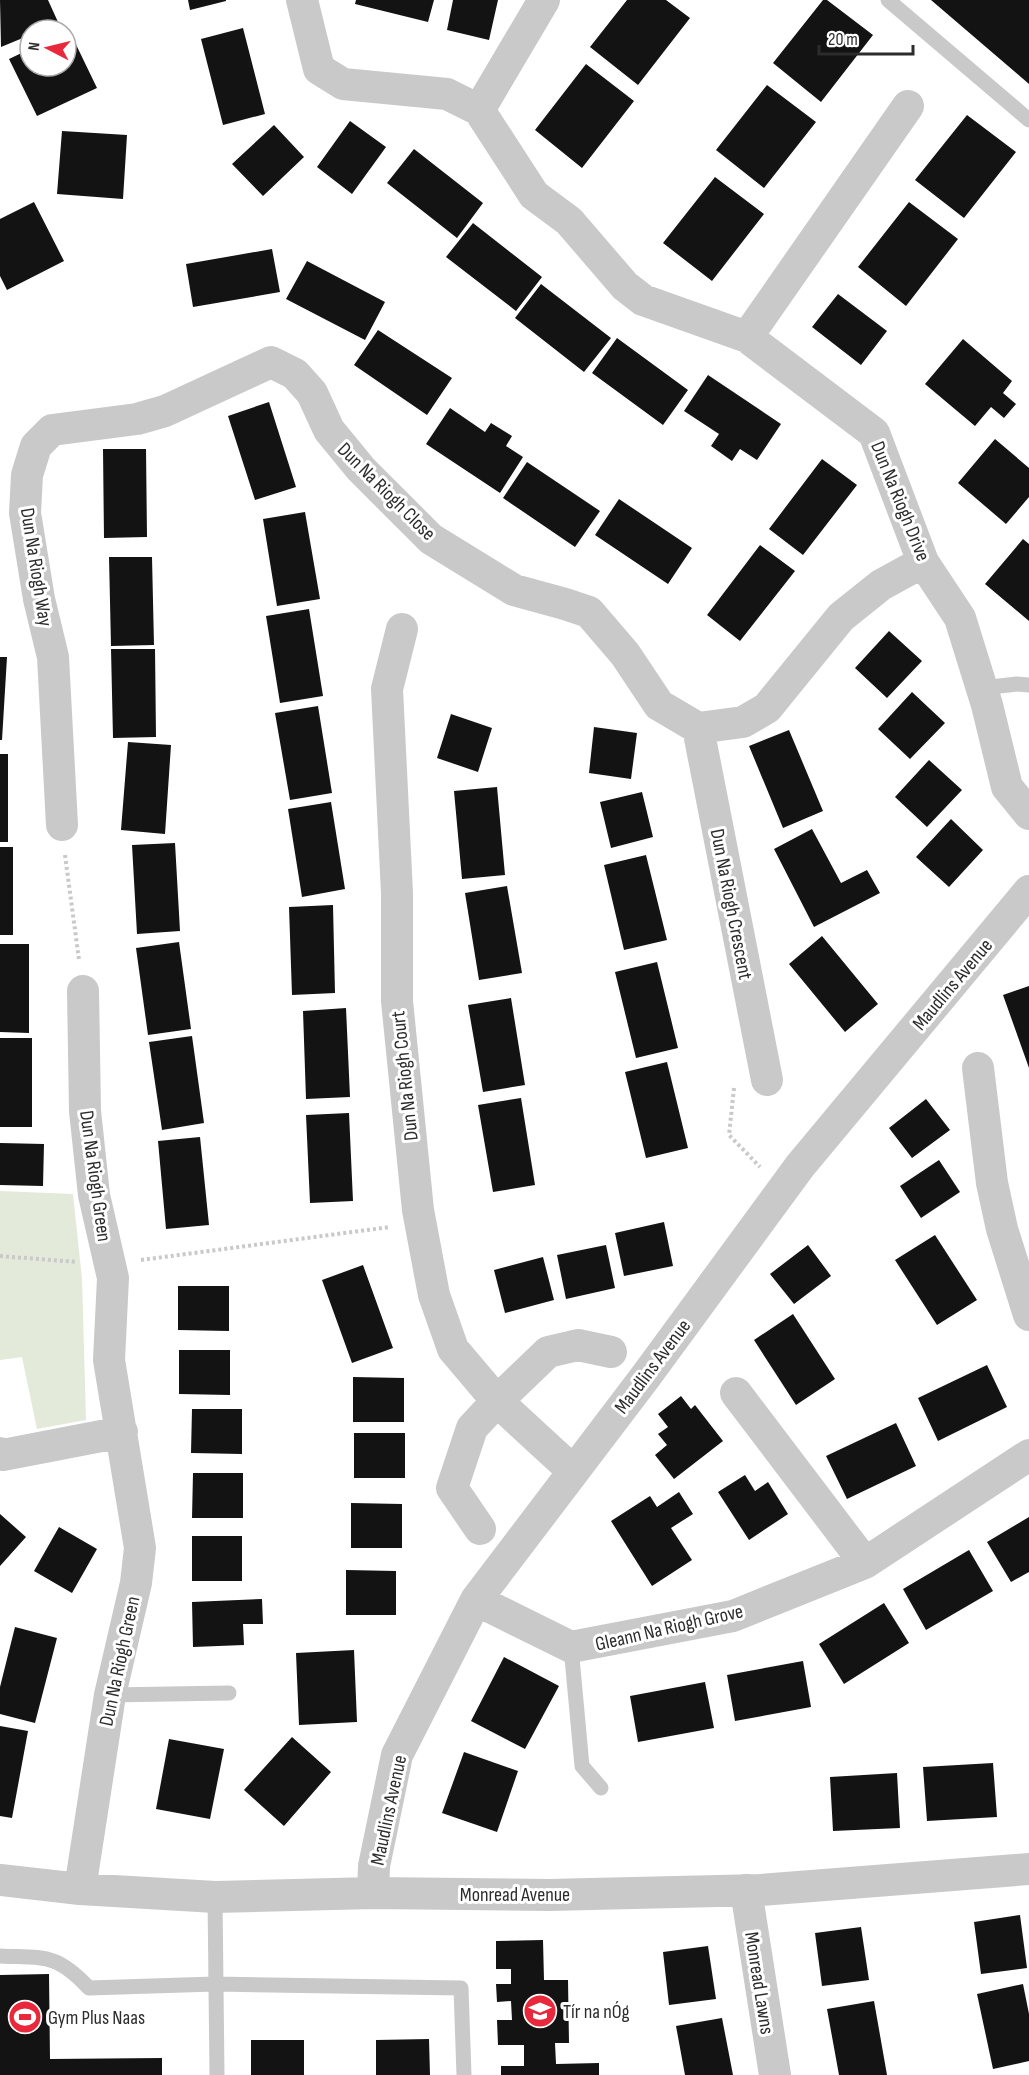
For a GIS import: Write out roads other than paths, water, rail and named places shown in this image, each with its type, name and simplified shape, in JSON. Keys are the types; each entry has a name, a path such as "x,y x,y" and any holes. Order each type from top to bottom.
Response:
{"street":[{"path":"302,0 319,69 343,84 447,94 479,110 544,0"},
{"path":"747,337 908,106"},
{"name":"Dun Na Riogh Drive","path":"479,110 534,195 569,221 625,286 644,300 747,337 874,434 923,562 960,618 982,688 1007,787 1029,814"},
{"name":"Dun Na Riogh Way","path":"62,825 53,657 39,599 25,513 27,475 36,446 52,430 137,419 165,411 271,362 295,374"},
{"name":"Dun Na Riogh Close","path":"295,374 312,393 328,430 361,469 431,539 514,590 565,603 589,612 626,654 659,705 698,728"},
{"path":"698,728 743,722 767,708 841,617 881,585 923,562"},
{"name":"Dun Na Riogh Court","path":"402,629 387,688 397,893 397,1001 420,1223 434,1295 453,1349 497,1401 573,1471"},
{"name":"Dun Na Riogh Crescent","path":"698,728 766,1080"},
{"name":"Maudlins Avenue","path":"373,1893 374,1866 398,1755 476,1600 646,1376 800,1166 1029,891"},
{"name":"Dun Na Riogh Green","path":"80,1889 110,1695 136,1583 140,1548 109,1360 113,1278 94,1195 85,1111 83,991"},
{"path":"978,1068 992,1183 1002,1229 1029,1316"},
{"path":"480,1529 452,1488 472,1428 548,1352 578,1345 611,1352"},
{"path":"736,1393 865,1563"},
{"path":"0,1453 3,1455 122,1432"},
{"name":"Gleann Na Riogh Grove","path":"476,1600 571,1647 733,1616 865,1563 1029,1455"},
{"name":"Monread Avenue","path":"0,1880 80,1889 215,1898 373,1893 549,1895 746,1890 1029,1869"},
{"name":"Monread Lawns","path":"746,1890 775,2075"}],"lane":[{"path":"888,0 1029,120"},
{"path":"982,688 1029,685"},
{"path":"571,1647 582,1766 601,1788"},
{"path":"110,1695 229,1693"},
{"path":"215,1898 217,2075"},
{"path":"0,1956 50,1958 74,1971 89,1988 215,1984 460,1988 464,2075"}],"place":[{"name":"Tír na nÓg","path":"540,2011"},
{"name":"Gym Plus Naas","path":"25,2017"}]}
